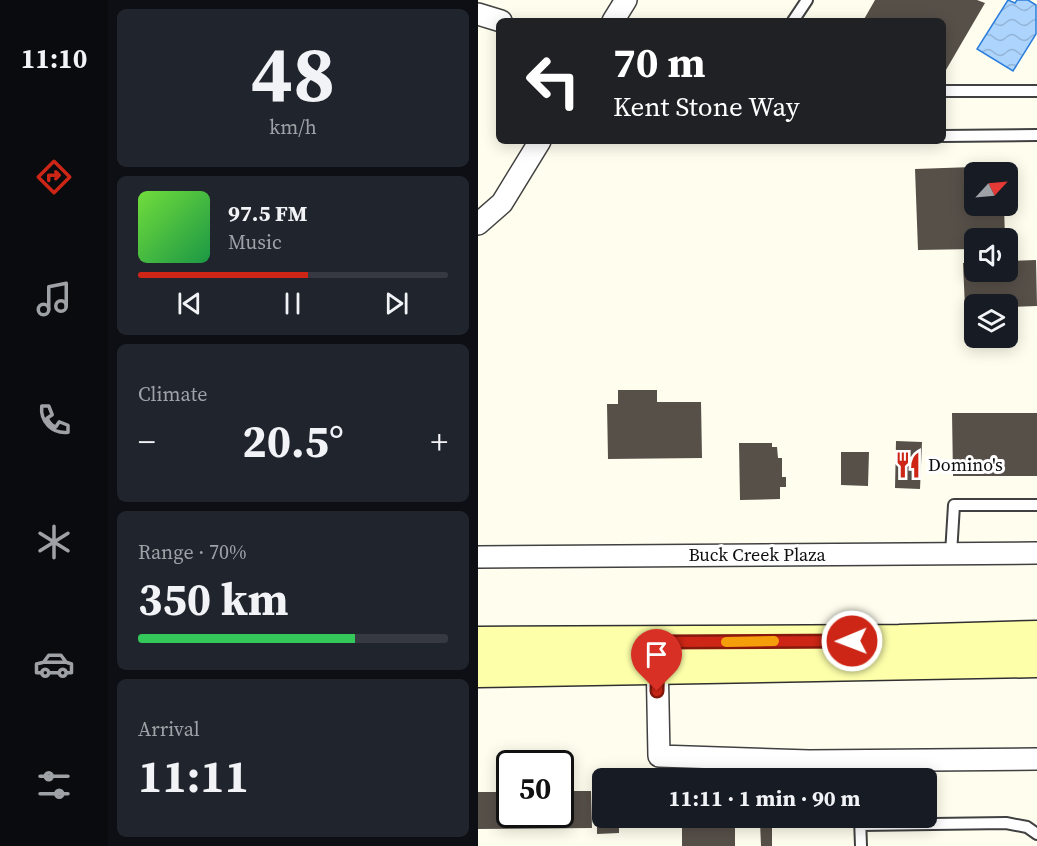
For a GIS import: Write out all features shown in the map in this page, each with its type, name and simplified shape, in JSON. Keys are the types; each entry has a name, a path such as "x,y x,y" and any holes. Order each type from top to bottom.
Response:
{"main road":[{"path":"478,672 657,655 899,640 1036,636"},
{"path":"478,642 657,655 1036,662"}],"street":[{"path":"615,18 626,0"},
{"path":"478,14 496,19"},
{"path":"478,224 502,203 538,144"},
{"name":"Buck Creek Plaza","path":"478,557 1036,553"},
{"path":"657,655 659,756 844,768"},
{"path":"877,768 1036,759"}],"lane":[{"path":"795,18 807,0"},
{"path":"946,91 1036,91"},
{"path":"946,136 1036,135"},
{"path":"951,554 954,505 1036,505"},
{"path":"937,822 1006,823 1027,827 1036,834"},
{"path":"860,828 861,846"}],"water":[{"path":"1008,0 1015,3 1017,0 1028,0 1036,5 1036,34 1013,71 977,49"}],"building":[{"path":"875,0 977,0 985,3 946,70 946,18 865,18"},
{"path":"964,167 964,216 1004,216 1005,228 964,228 964,249 918,250 915,169"},
{"path":"1036,260 1037,306 1018,307 1018,294 964,294 963,263 964,282 1018,282 1018,261"},
{"path":"618,390 657,390 657,402 701,402 702,458 608,459 607,404 618,404"},
{"path":"952,413 1037,413 1037,476 953,476"},
{"name":"Domino's","path":"896,441 922,442 920,489 895,488"},
{"path":"739,443 772,443 772,447 777,447 778,458 782,458 782,477 786,477 786,487 780,487 780,499 740,500"},
{"path":"841,452 869,452 868,486 841,485"},
{"path":"574,791 591,791 592,828 478,829 478,792 496,792 496,828 574,828"},
{"path":"597,828 619,828 619,833 597,834"},
{"path":"682,828 735,828 735,846 682,846"},
{"path":"760,828 772,828 772,846 761,846"}],"slow traffic":[{"path":"726,642 774,641"}],"place":[{"name":"Domino's","path":"908,465"}],"route":[{"path":"657,691 658,642 852,641"}]}
